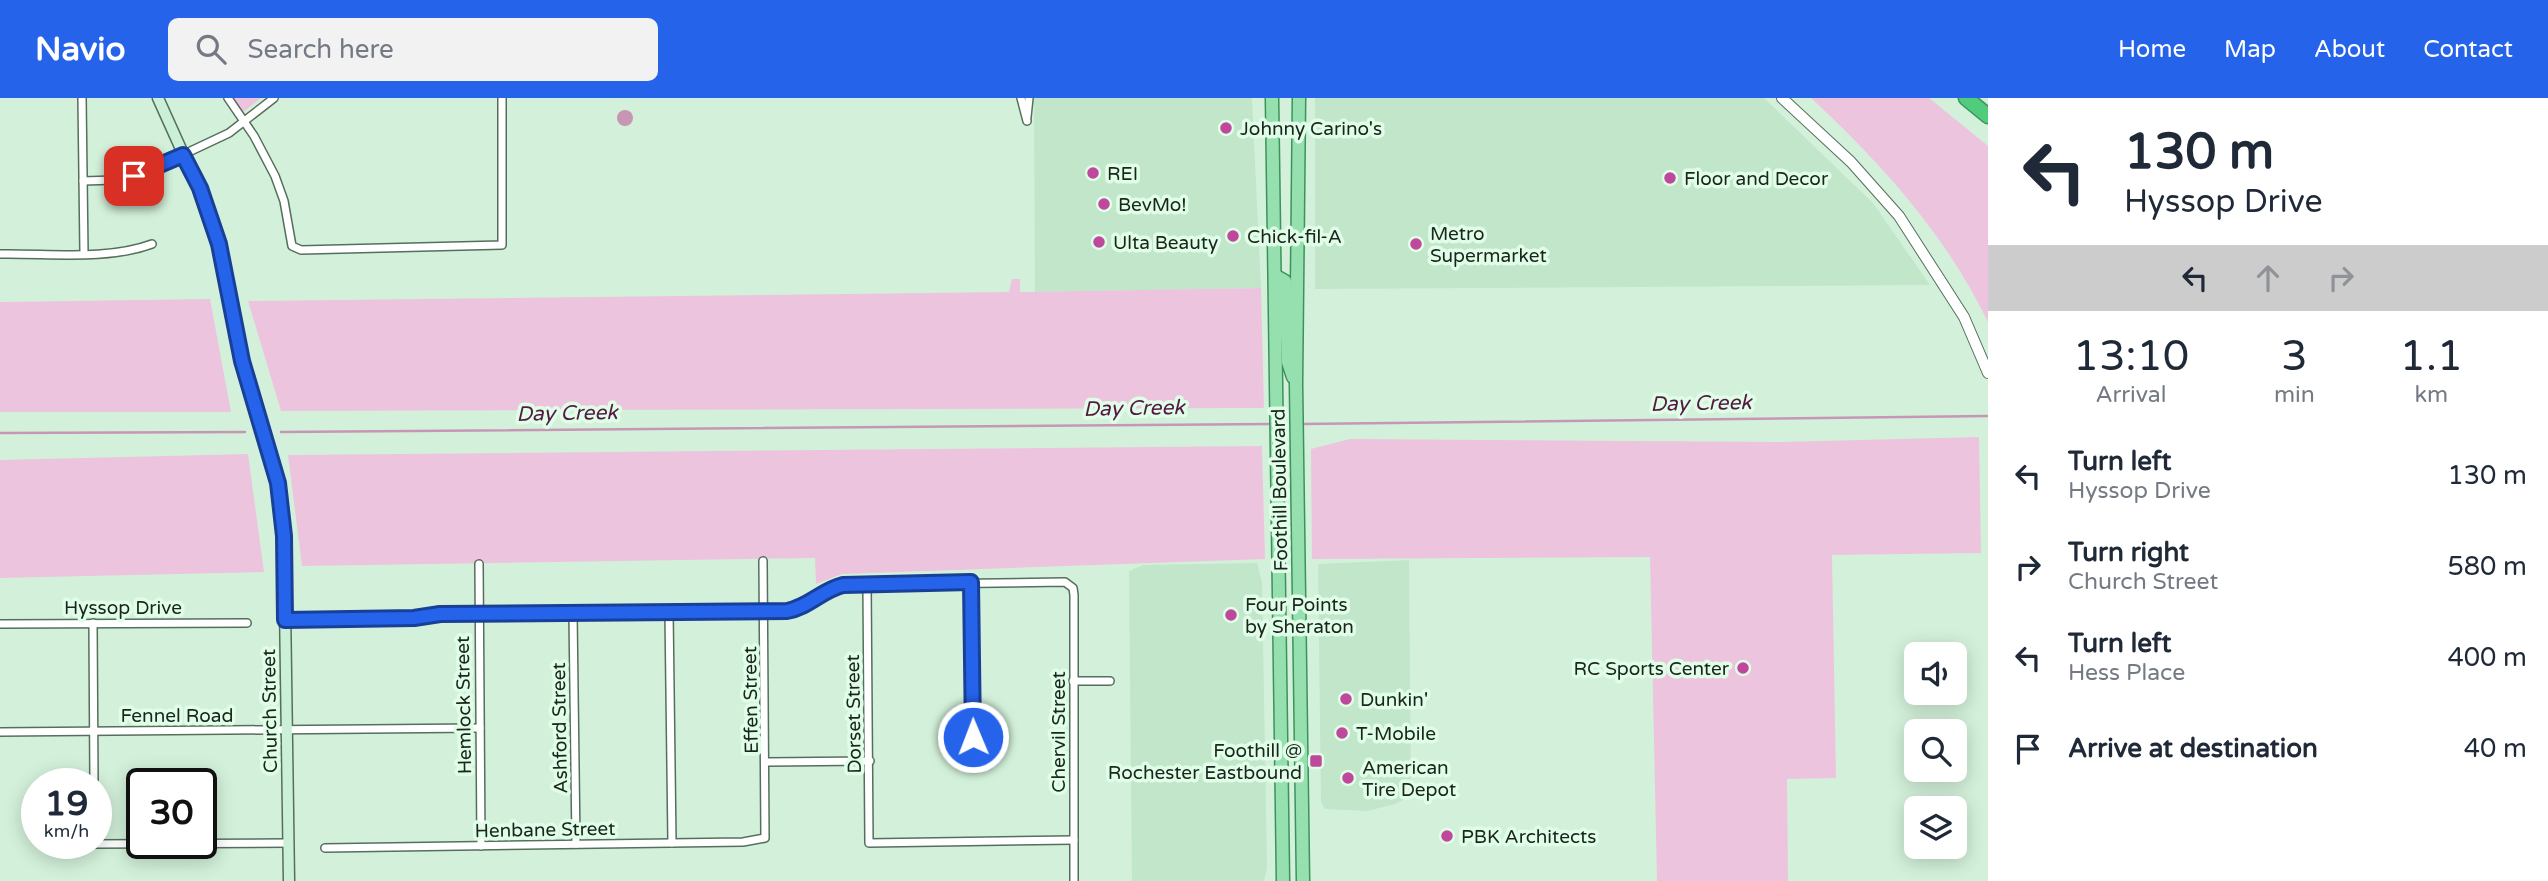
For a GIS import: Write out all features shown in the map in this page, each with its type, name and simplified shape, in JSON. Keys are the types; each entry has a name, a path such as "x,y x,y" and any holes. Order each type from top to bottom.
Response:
{"highway":[{"path":"1966,98 1988,116"}],"main road":[{"name":"Church Street","path":"158,98 200,188 219,244 242,361 278,483 284,536 289,881"},
{"name":"Foothill Boulevard","path":"1272,98 1279,424 1283,881"},
{"name":"Foothill Boulevard","path":"1299,98 1296,384 1303,881"},
{"path":"1276,276 1285,281 1288,362 1296,384"}],"street":[{"path":"82,98 84,253"},
{"path":"228,98 245,122 280,189 292,243 297,250 502,245 502,98"},
{"path":"83,181 134,176 183,155 245,122 274,98"},
{"path":"1021,98 1027,121 1029,98"},
{"path":"1782,98 1851,162 1899,216 1964,317 1988,373"},
{"path":"0,254 84,253 138,249 152,244"},
{"name":"Effen Street","path":"763,561 767,762 765,838"},
{"name":"Hemlock Street","path":"479,564 477,614 481,846"},
{"path":"285,620 414,618 432,614 765,611 801,608 835,587 971,582 973,737"},
{"name":"Chervil Street","path":"971,582 1070,584 1074,595 1074,881"},
{"name":"Dorset Street","path":"867,584 869,842 1074,840"},
{"name":"Ashford Street","path":"573,612 576,844"},
{"path":"669,612 672,843"},
{"path":"93,623 94,768"},
{"name":"Hyssop Drive","path":"0,624 247,623"},
{"path":"1073,681 1110,681"},
{"name":"Fennel Road","path":"0,732 480,728"},
{"path":"767,762 870,761"},
{"name":"Henbane Street","path":"325,848 754,842 765,838"},
{"path":"112,844 288,843"}],"shaded area":[{"path":"233,98 261,98 242,113"},
{"path":"1034,98 1252,98 1261,288 1035,292"},
{"path":"1315,98 1764,98 1873,203 1930,285 1315,289"},
{"path":"1811,98 1929,98 1988,146 1988,322 1952,259 1910,202 1862,148"},
{"path":"625,110 631,112 631,124 625,126 619,124 617,118 619,112"},
{"path":"1012,279 1020,279 1020,292 1261,288 1264,408 281,411 248,301 1009,292"},
{"path":"210,299 231,412 0,412 0,302"},
{"path":"1979,437 1981,553 1832,555 1836,778 1787,779 1788,881 1657,881 1650,557 1312,559 1311,449 1350,439 1781,442"},
{"path":"1262,446 1265,559 842,574 816,584 815,558 302,566 288,455"},
{"path":"248,454 264,572 0,578 0,460"},
{"path":"1409,560 1411,796 1395,804 1367,811 1325,809 1321,802 1318,564"},
{"path":"1257,563 1262,582 1267,868 1264,881 1132,881 1129,571 1143,565"}],"waterway":[{"name":"Day Creek","path":"1302,424 1988,416"},
{"name":"Day Creek","path":"281,432 1271,424"},
{"name":"Day Creek","path":"0,433 245,432"}],"place":[{"name":"Johnny Carino's","path":"1226,128"},
{"name":"REI","path":"1093,173"},
{"name":"Floor and Decor","path":"1670,178"},
{"name":"BevMo!","path":"1104,204"},
{"name":"Chick-fil-A","path":"1233,236"},
{"name":"Ulta Beauty","path":"1099,242"},
{"name":"Metro Supermarket","path":"1416,244"},
{"name":"Four Points by Sheraton","path":"1231,615"},
{"name":"RC Sports Center","path":"1743,668"},
{"name":"Dunkin'","path":"1346,699"},
{"name":"T-Mobile","path":"1342,733"},
{"name":"Foothill @ Rochester Eastbound","path":"1316,761"},
{"name":"American Tire Depot","path":"1348,778"},
{"name":"PBK Architects","path":"1447,836"}],"route":[{"path":"134,176 183,155 211,216 242,361 278,483 284,536 285,620 414,618 432,614 787,611 801,608 827,590 843,585 971,582 973,737"}]}
